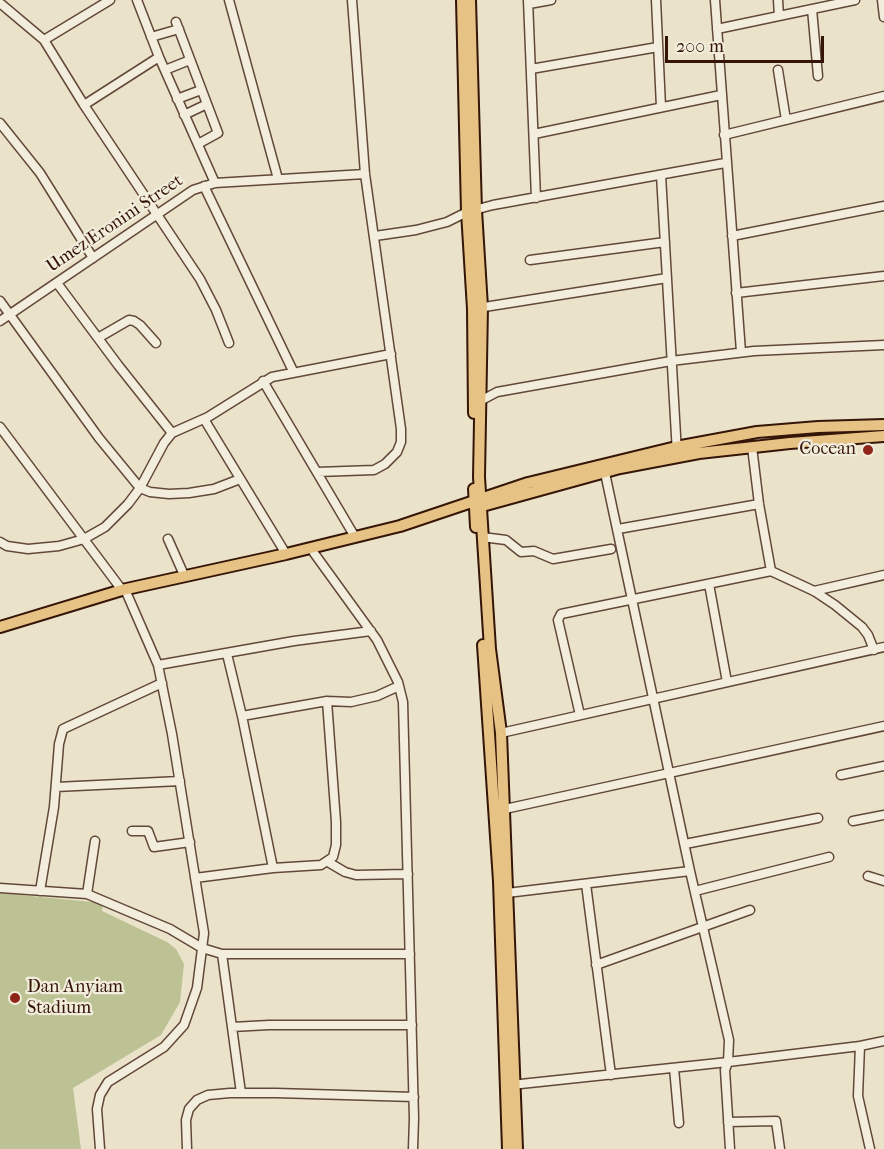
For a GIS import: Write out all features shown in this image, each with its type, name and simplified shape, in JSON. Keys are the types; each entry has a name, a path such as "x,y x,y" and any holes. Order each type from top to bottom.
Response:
{"main road":[{"path":"459,507 477,477 482,400 462,0"},
{"path":"470,0 472,211"},
{"path":"477,308 477,504 507,893 510,1086 508,1149"},
{"path":"0,633 125,592 400,533 528,483 758,432 884,425"},
{"path":"0,627 184,575 286,554 400,526 459,507 605,473 676,452 884,436"},
{"path":"477,477 486,488 503,491"},
{"path":"477,504 482,537 490,649 501,733 505,809 501,829 510,1086 518,1149"}],"street":[{"path":"44,40 110,0"},
{"path":"137,0 159,57 214,183"},
{"path":"229,0 278,179"},
{"path":"317,472 374,470 385,465 397,452 401,442 391,354 365,174 352,0"},
{"path":"536,198 528,2 551,0"},
{"path":"656,0 661,107"},
{"path":"715,0 725,163 741,352"},
{"path":"778,0 779,16"},
{"path":"717,29 855,0"},
{"path":"882,0 884,17"},
{"path":"6,3 44,40 84,105 200,279 229,343"},
{"path":"812,9 818,76"},
{"path":"151,37 177,26 218,133 198,144"},
{"path":"531,69 658,47"},
{"path":"84,105 159,57"},
{"path":"165,70 190,60"},
{"path":"778,70 786,120"},
{"path":"177,99 201,90"},
{"path":"534,134 721,95"},
{"path":"724,135 884,96"},
{"path":"184,115 207,104"},
{"path":"0,123 40,172 93,258"},
{"path":"375,236 395,235 447,222 472,211 725,163"},
{"name":"Umez Eronini Street","path":"0,321 193,190 214,183 365,174"},
{"path":"661,175 676,452"},
{"path":"204,186 293,372"},
{"path":"732,236 884,206"},
{"path":"530,260 665,242"},
{"path":"736,293 884,276"},
{"path":"477,308 667,278"},
{"path":"57,283 172,433"},
{"path":"0,301 99,438 140,488 169,494 189,493 214,489 240,479"},
{"path":"98,338 129,320 140,325 156,343"},
{"path":"482,400 497,392 671,361 741,352 884,345"},
{"path":"0,542 7,546 28,549 59,546 84,539 105,527 128,504 172,433 204,419 272,377 391,354"},
{"path":"263,381 356,537"},
{"path":"204,419 286,554"},
{"path":"0,427 125,592 158,665 180,782 204,933 197,988 184,1025 164,1047 108,1082 100,1095 97,1109 100,1149"},
{"path":"752,447 771,571"},
{"path":"605,473 690,871 729,1040 728,1062 725,1070 730,1149"},
{"path":"618,530 759,504"},
{"path":"482,537 506,540 521,552 537,551 553,559 612,549"},
{"path":"168,539 184,575"},
{"path":"314,553 377,640 399,686 403,702 414,1097 413,1149"},
{"path":"580,715 558,617 561,614 771,571 813,591 862,627 874,650"},
{"path":"813,591 884,575"},
{"path":"709,584 727,682"},
{"path":"158,665 294,641 370,631"},
{"path":"501,733 884,647"},
{"path":"226,654 242,716 273,868"},
{"path":"40,891 56,787 58,744 63,729 162,683"},
{"path":"242,716 327,701 351,702 377,696 399,686"},
{"path":"195,878 273,868 321,865 333,857 336,834 327,701"},
{"path":"505,809 884,726"},
{"path":"842,775 884,766"},
{"path":"56,787 180,782"},
{"path":"853,821 884,815"},
{"path":"685,844 818,818"},
{"path":"132,831 148,831 154,847 190,842"},
{"path":"87,894 95,841"},
{"path":"695,891 829,857"},
{"path":"328,862 345,872 356,875 408,874"},
{"path":"507,893 690,871"},
{"path":"868,876 884,881"},
{"path":"586,884 611,1076"},
{"path":"0,888 87,894 170,929 202,948 222,954 410,954"},
{"path":"596,965 750,910"},
{"path":"222,954 241,1092"},
{"path":"232,1027 412,1024"},
{"path":"510,1086 728,1062 884,1041"},
{"path":"860,1046 858,1096 870,1149"},
{"path":"675,1068 679,1123"},
{"path":"187,1149 186,1120 189,1109 197,1100 208,1095 241,1092 414,1097"},
{"path":"728,1122 776,1121 780,1149"}],"green space":[{"path":"0,893 103,903 102,911 167,942 176,949 184,964 180,1002 161,1035 73,1088 81,1149 0,1149"}],"place":[{"name":"Cocean","path":"868,450"},
{"name":"Dan Anyiam Stadium","path":"15,998"}]}
